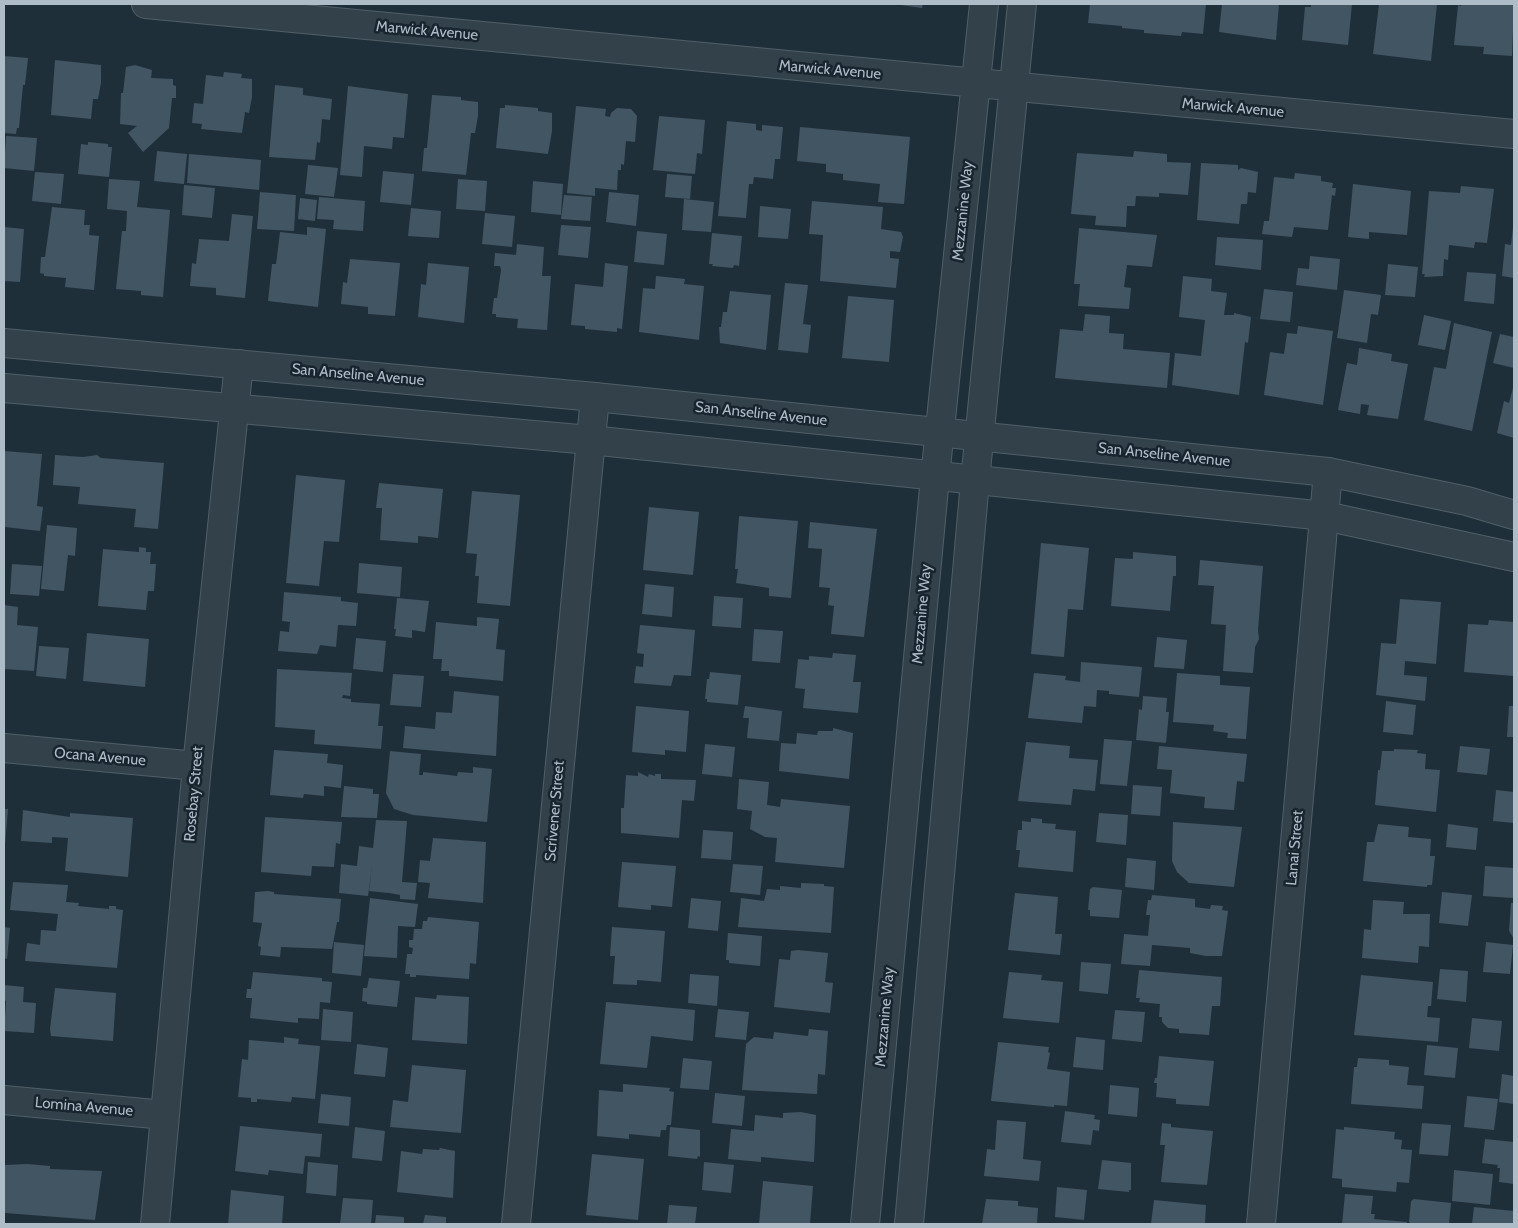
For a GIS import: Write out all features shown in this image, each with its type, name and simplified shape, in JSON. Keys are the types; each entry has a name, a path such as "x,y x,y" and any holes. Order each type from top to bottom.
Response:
{"street":[{"name":"Marwick Avenue","path":"146,4 1014,88 1514,134"},
{"name":"Mezzanine Way","path":"865,1224 935,477 984,4"},
{"path":"909,1224 979,437 1022,4"},
{"name":"San Anseline Avenue","path":"4,343 595,397 1328,472 1467,501 1514,515"},
{"name":"Rosebay Street","path":"155,1224 197,766 236,408 239,364"},
{"path":"4,388 590,440 1325,516 1514,557"},
{"name":"Scrivener Street","path":"516,1224 595,397"},
{"name":"Lanai Street","path":"1261,1224 1328,472"},
{"name":"Ocana Avenue","path":"4,748 197,766"},
{"name":"Lomina Avenue","path":"4,1100 165,1115"}],"building":[{"path":"894,4 923,4 922,8"},
{"path":"1090,4 1206,4 1203,34 1182,32 1181,36 1144,33 1144,30 1122,28 1122,26 1088,23"},
{"path":"1222,4 1279,4 1276,40 1219,32"},
{"path":"1311,4 1352,4 1348,45 1302,40 1305,7 1311,7"},
{"path":"1379,4 1437,4 1431,61 1373,54"},
{"path":"1462,4 1514,4 1512,56 1483,54 1484,47 1454,45 1458,5 1461,6"},
{"path":"4,56 28,58 25,85 23,85 19,128 17,128 16,134 4,133"},
{"path":"55,60 101,65 101,83 98,99 93,99 91,119 51,115"},
{"path":"135,65 152,70 151,78 173,79 173,85 176,86 176,98 172,98 169,128 143,152 128,133 137,126 120,124 121,93 123,93 126,67"},
{"path":"224,72 242,74 241,78 252,79 252,97 249,113 245,112 242,133 201,129 202,124 192,123 194,103 203,104 206,75 223,77"},
{"path":"275,85 303,88 303,95 332,99 330,120 322,119 320,143 317,142 315,160 269,157"},
{"path":"348,86 408,94 404,138 393,137 392,149 364,146 362,177 340,175"},
{"path":"432,95 461,97 461,100 478,102 478,116 475,133 471,133 466,175 422,171 424,148 427,148"},
{"path":"505,105 538,108 538,111 552,113 552,131 548,154 496,148 500,108 505,108"},
{"path":"576,106 606,109 605,116 610,117 611,113 617,108 631,109 637,116 635,142 626,141 624,165 621,164 621,170 618,170 617,190 595,188 595,196 567,193"},
{"path":"659,116 705,120 702,154 697,153 695,174 653,170"},
{"path":"727,121 756,124 756,130 762,131 762,125 783,127 780,159 775,159 773,179 754,177 753,184 749,184 746,218 718,216"},
{"path":"800,127 910,137 904,204 878,202 880,184 843,180 843,174 826,172 826,164 797,161"},
{"path":"6,136 37,138 34,171 4,168"},
{"path":"88,142 108,144 108,147 112,147 109,177 78,174 81,144 88,145"},
{"path":"157,151 187,154 184,184 154,181"},
{"path":"1134,151 1167,154 1167,162 1191,163 1188,195 1159,193 1159,197 1136,196 1135,206 1127,206 1126,227 1095,225 1096,216 1071,214 1077,153 1133,157"},
{"path":"189,154 261,160 259,190 187,183"},
{"path":"1201,163 1238,165 1238,170 1241,168 1258,172 1256,193 1248,192 1247,204 1241,204 1239,224 1197,220"},
{"path":"308,165 338,168 334,197 305,194"},
{"path":"383,171 414,174 411,205 380,202"},
{"path":"35,172 64,174 61,204 32,201"},
{"path":"1295,173 1321,176 1321,181 1333,183 1332,188 1336,188 1335,196 1332,195 1328,230 1294,227 1292,237 1262,234 1264,221 1269,221 1274,177 1294,179"},
{"path":"667,174 692,176 690,199 665,197"},
{"path":"109,179 140,181 137,207 170,210 163,297 141,295 141,291 116,289 122,231 126,231 127,211 107,209"},
{"path":"458,179 487,181 485,211 456,209"},
{"path":"533,181 563,184 561,215 531,212"},
{"path":"1353,184 1411,191 1407,235 1369,232 1369,239 1348,237"},
{"path":"184,185 215,188 212,218 182,215"},
{"path":"1461,186 1494,189 1487,243 1475,242 1474,248 1449,245 1448,260 1444,259 1443,276 1424,277 1425,274 1422,274 1429,191 1460,193"},
{"path":"260,192 296,195 294,231 257,229"},
{"path":"609,192 639,195 636,226 606,222"},
{"path":"564,195 592,197 590,221 561,219"},
{"path":"319,197 365,201 363,231 333,229 334,220 317,219"},
{"path":"300,198 317,200 315,221 298,219"},
{"path":"684,199 714,202 711,232 682,230"},
{"path":"812,201 883,207 881,229 901,232 903,237 900,252 890,251 890,258 899,259 896,288 820,281 823,235 809,234"},
{"path":"760,206 791,209 788,239 758,237"},
{"path":"52,207 85,210 84,225 90,225 89,235 99,236 94,290 65,287 66,278 44,276 44,274 40,273 41,257 45,257"},
{"path":"411,208 441,211 439,238 408,236"},
{"path":"485,213 515,216 512,247 482,244"},
{"path":"232,214 253,216 245,298 216,295 216,288 190,286 192,263 196,264 199,239 229,241"},
{"path":"561,225 591,227 588,258 558,255"},
{"path":"4,227 24,229 20,282 4,281"},
{"path":"307,227 326,229 318,307 268,301 272,264 276,264 280,232 307,235"},
{"path":"1513,227 1514,278 1502,276 1505,244 1511,245"},
{"path":"1079,228 1157,235 1152,267 1127,265 1124,287 1131,288 1129,309 1078,306 1080,284 1074,284"},
{"path":"637,231 667,234 664,265 634,262"},
{"path":"712,233 742,236 739,266 734,265 733,268 709,264"},
{"path":"1217,237 1263,240 1261,270 1215,265"},
{"path":"517,244 544,247 542,276 551,276 547,330 517,328 518,319 496,317 496,314 492,314 494,298 497,298 501,270 500,266 494,266 495,253 516,255"},
{"path":"1310,256 1340,259 1337,290 1296,285 1298,268 1309,269"},
{"path":"350,259 400,263 395,316 368,314 368,307 341,304 343,282 347,283"},
{"path":"428,263 469,267 464,323 418,317 421,284 426,285"},
{"path":"605,263 628,266 622,329 617,328 617,332 585,329 585,326 571,325 575,284 603,287"},
{"path":"1388,264 1418,267 1415,297 1385,295"},
{"path":"1467,272 1496,274 1494,304 1464,301"},
{"path":"656,276 685,279 684,284 704,286 699,340 639,332 643,288 655,289"},
{"path":"1183,276 1212,279 1211,291 1227,293 1224,315 1234,315 1234,313 1251,317 1248,343 1245,342 1239,395 1172,385 1175,353 1201,356 1205,320 1179,317"},
{"path":"785,283 808,285 803,324 811,325 808,353 778,350"},
{"path":"1264,289 1293,292 1290,322 1260,319"},
{"path":"1344,290 1381,295 1378,315 1371,314 1367,343 1337,338"},
{"path":"730,291 771,295 766,350 720,343 719,327 721,327 723,312 727,312"},
{"path":"848,296 894,300 889,362 842,358"},
{"path":"1085,314 1110,316 1109,333 1124,334 1123,349 1170,353 1167,388 1055,378 1060,329 1083,331"},
{"path":"1424,315 1451,321 1445,350 1418,345"},
{"path":"1454,323 1492,332 1472,431 1424,420 1434,367 1446,369"},
{"path":"1298,326 1333,331 1323,405 1264,395 1270,352 1284,354 1287,333 1297,334"},
{"path":"1500,334 1514,337 1514,368 1493,363"},
{"path":"1359,348 1392,354 1391,361 1408,364 1398,419 1367,415 1369,405 1361,404 1360,414 1338,410 1347,363 1357,365"},
{"path":"1514,384 1514,438 1497,433 1504,401 1509,403"},
{"path":"4,451 42,454 37,506 43,507 40,531 5,527 4,525"},
{"path":"55,455 83,457 97,455 101,458 164,463 158,529 134,527 136,509 78,504 80,487 53,485"},
{"path":"296,475 345,480 339,542 324,541 319,586 286,583"},
{"path":"379,483 443,489 438,538 418,536 418,543 380,540 382,508 376,508"},
{"path":"472,491 520,495 510,606 477,603 479,576 475,576 477,554 466,553"},
{"path":"649,507 699,512 693,575 643,570"},
{"path":"739,516 798,521 791,598 769,596 769,588 736,583 738,569 735,569"},
{"path":"810,522 877,529 864,637 831,634 834,606 828,605 830,588 819,587 822,549 808,548"},
{"path":"47,525 77,528 75,556 68,555 64,591 41,589"},
{"path":"1041,543 1089,548 1083,610 1068,609 1064,657 1031,654"},
{"path":"139,547 146,548 146,552 151,552 150,564 156,564 154,591 148,591 146,610 98,606 103,549 139,552"},
{"path":"1133,552 1176,556 1176,576 1173,576 1170,611 1111,606 1115,558 1133,559"},
{"path":"1200,560 1263,566 1259,639 1255,647 1253,673 1223,671 1226,625 1211,624 1214,586 1198,585"},
{"path":"359,563 402,567 400,597 357,593"},
{"path":"12,564 42,566 39,596 10,594"},
{"path":"645,584 674,587 672,617 642,614"},
{"path":"284,592 341,597 341,601 358,603 356,626 338,625 336,647 320,645 317,654 278,651 280,631 289,632 290,622 282,621"},
{"path":"714,596 743,598 741,628 712,626"},
{"path":"397,598 429,601 425,632 412,630 412,638 395,636"},
{"path":"1400,599 1441,602 1436,664 1405,661 1404,675 1427,677 1425,701 1376,695 1381,643 1396,644"},
{"path":"4,605 18,607 17,625 38,627 34,671 4,669"},
{"path":"477,617 499,619 496,649 505,650 503,681 449,676 449,671 441,671 442,659 433,659 436,622 477,626"},
{"path":"1489,620 1514,622 1514,676 1464,672 1468,624 1488,625"},
{"path":"640,625 695,630 691,676 674,675 671,686 634,683 636,666 643,667 644,654 637,653"},
{"path":"754,629 783,631 780,663 752,661"},
{"path":"87,633 149,639 145,687 83,681"},
{"path":"1157,637 1187,640 1184,669 1154,667"},
{"path":"356,638 386,641 383,672 353,669"},
{"path":"39,646 69,648 66,679 36,676"},
{"path":"833,653 856,655 853,682 861,682 858,713 803,708 805,689 795,688 798,659 809,660 809,656 832,658"},
{"path":"1081,662 1142,667 1139,697 1109,694 1109,691 1097,690 1096,707 1084,706 1082,723 1028,718 1034,673 1066,676 1065,680 1080,682"},
{"path":"277,669 352,673 350,696 343,695 342,698 351,699 351,702 380,704 378,726 383,726 381,749 314,744 315,730 275,727"},
{"path":"710,672 741,675 738,705 707,702 707,699 705,699 707,679 709,679"},
{"path":"1177,673 1220,676 1220,685 1250,687 1246,739 1227,738 1228,733 1213,731 1214,725 1173,722"},
{"path":"393,674 424,676 421,707 390,705"},
{"path":"454,691 499,696 496,756 403,748 405,726 435,729 436,712 452,713"},
{"path":"1143,696 1167,698 1166,712 1169,712 1166,743 1136,740 1139,709 1142,710"},
{"path":"1386,701 1416,705 1413,735 1383,732"},
{"path":"636,706 689,711 686,752 665,750 665,755 632,752"},
{"path":"745,706 782,711 779,741 747,738 749,718 743,718"},
{"path":"1509,706 1514,706 1514,737 1507,737"},
{"path":"833,728 853,733 849,779 779,771 781,743 796,744 797,733 817,735 818,731 833,731"},
{"path":"1104,739 1132,741 1127,786 1100,784"},
{"path":"1026,742 1070,746 1069,758 1098,760 1095,791 1073,789 1071,805 1018,801"},
{"path":"705,744 735,747 732,777 702,774"},
{"path":"1159,746 1247,754 1244,782 1237,781 1234,810 1204,808 1205,797 1170,793 1172,770 1157,769"},
{"path":"1460,746 1490,749 1487,775 1457,772"},
{"path":"1394,749 1418,750 1417,753 1426,754 1425,769 1440,770 1436,812 1375,805 1378,770 1380,770 1382,751 1394,751"},
{"path":"274,750 328,754 327,763 343,765 341,788 324,786 324,796 304,794 303,798 270,795"},
{"path":"390,751 421,754 419,775 423,775 423,772 457,776 458,772 473,773 473,767 492,769 487,822 413,815 394,809 386,793"},
{"path":"638,772 648,777 649,774 655,776 655,774 661,774 661,779 696,780 694,801 682,800 679,838 621,833 621,808 624,808 626,775 638,776"},
{"path":"739,779 769,782 767,805 780,807 781,799 850,806 844,868 775,862 777,838 765,837 750,829 752,811 737,809"},
{"path":"1133,785 1162,787 1160,816 1131,814"},
{"path":"344,786 373,789 373,794 379,794 377,818 341,817"},
{"path":"1496,790 1514,792 1514,823 1493,821"},
{"path":"4,809 8,809 5,845 4,845"},
{"path":"23,810 70,817 70,813 133,818 128,877 65,871 68,838 52,837 52,843 21,841"},
{"path":"1099,813 1128,815 1126,845 1096,842"},
{"path":"265,817 342,822 340,844 336,843 334,867 312,866 311,876 261,872"},
{"path":"1031,818 1042,819 1042,823 1056,824 1055,829 1076,831 1073,872 1018,867 1020,850 1016,850 1018,830 1022,830 1022,821 1031,822"},
{"path":"376,820 407,821 402,882 417,883 415,900 400,899 400,895 369,891 372,865 368,896 339,893 341,864 357,866 359,846 373,848"},
{"path":"1173,822 1242,827 1234,887 1189,883 1177,872 1172,861"},
{"path":"1378,824 1409,827 1408,837 1431,839 1430,856 1435,856 1432,885 1427,885 1427,887 1363,881 1367,842 1374,842"},
{"path":"1448,824 1478,828 1476,850 1446,847"},
{"path":"703,830 733,832 731,860 701,858"},
{"path":"433,838 486,842 483,903 428,898 430,883 418,882 420,860 430,861"},
{"path":"1127,858 1156,861 1154,890 1125,887"},
{"path":"622,862 676,866 672,907 651,905 651,910 618,907"},
{"path":"733,864 763,866 760,895 730,892"},
{"path":"1485,866 1514,868 1513,898 1483,896"},
{"path":"13,882 68,885 66,902 79,903 78,906 109,909 109,906 116,906 116,909 123,910 117,968 25,961 27,943 40,945 41,930 56,931 58,914 10,910"},
{"path":"801,883 824,884 824,886 834,887 831,933 738,927 741,898 764,901 767,889 780,890 780,886 801,888"},
{"path":"1093,887 1122,890 1119,918 1090,916 1090,910 1088,910 1090,889"},
{"path":"255,892 274,892 274,894 341,899 339,922 337,922 332,949 281,947 280,957 260,955 261,947 258,946 262,923 253,922"},
{"path":"1442,892 1472,895 1468,926 1439,923"},
{"path":"1015,893 1058,897 1055,934 1062,934 1060,955 1008,950"},
{"path":"1152,895 1195,899 1195,907 1210,909 1211,905 1223,906 1222,910 1228,911 1222,956 1190,953 1190,948 1152,945 1150,966 1121,964 1124,934 1148,936 1150,915 1146,915 1148,900 1151,900"},
{"path":"370,898 418,904 415,927 398,926 397,958 364,956"},
{"path":"691,898 721,901 718,931 688,928"},
{"path":"1373,900 1404,902 1403,914 1430,914 1429,947 1419,946 1418,963 1362,958 1364,929 1371,930"},
{"path":"1511,903 1514,903 1514,939 1509,931"},
{"path":"428,917 479,922 476,964 470,963 469,979 416,975 416,977 410,977 410,974 405,974 407,954 412,954 413,948 409,947 409,940 413,940 414,929 422,929 423,921 427,921"},
{"path":"4,927 10,928 7,959 4,958"},
{"path":"612,927 665,931 661,982 637,980 637,985 613,984 615,956 610,956"},
{"path":"728,933 762,936 760,966 729,963 729,960 726,960"},
{"path":"334,942 364,945 361,976 332,973"},
{"path":"1486,942 1513,945 1510,974 1483,972"},
{"path":"791,951 828,953 825,982 833,983 830,1013 774,1007 779,959 790,960"},
{"path":"1081,962 1111,964 1108,994 1079,991"},
{"path":"1440,969 1468,971 1466,1002 1437,999"},
{"path":"1139,970 1222,977 1220,1006 1212,1006 1209,1035 1179,1033 1179,1029 1168,1028 1162,1022 1162,1017 1159,1017 1160,1004 1139,1002 1140,998 1136,998"},
{"path":"253,972 322,978 322,981 332,982 330,1003 320,1002 319,1019 298,1018 298,1023 250,1018 252,998 246,998 247,989 251,989"},
{"path":"1009,972 1042,975 1041,980 1063,982 1059,1023 1003,1018"},
{"path":"690,974 719,976 717,1006 688,1003"},
{"path":"1361,975 1433,982 1431,1006 1428,1006 1427,1017 1440,1018 1438,1042 1354,1035"},
{"path":"369,978 400,981 397,1007 367,1004 367,1002 362,1001 363,988 367,988"},
{"path":"4,985 24,987 23,1002 36,1003 34,1033 4,1031 6,1001 4,1000"},
{"path":"55,988 116,993 113,1041 51,1036 50,1029"},
{"path":"437,995 469,997 467,1044 412,1040 415,997 436,999"},
{"path":"606,1002 695,1010 693,1041 651,1036 647,1068 600,1064"},
{"path":"323,1009 353,1012 351,1042 321,1040"},
{"path":"718,1009 749,1012 746,1040 715,1037"},
{"path":"1115,1010 1145,1012 1142,1042 1112,1039"},
{"path":"1472,1018 1502,1021 1499,1051 1469,1048"},
{"path":"809,1029 828,1031 825,1075 818,1074 817,1094 742,1090 746,1044 754,1037 773,1039 774,1032 808,1036"},
{"path":"284,1037 299,1039 298,1044 320,1046 315,1099 292,1097 291,1102 257,1099 257,1102 251,1102 251,1098 238,1097 242,1059 248,1060 249,1040 284,1043"},
{"path":"1076,1037 1105,1040 1103,1070 1073,1067"},
{"path":"998,1042 1049,1047 1048,1052 1050,1053 1047,1069 1070,1072 1067,1106 1054,1105 1054,1107 991,1101"},
{"path":"357,1044 388,1048 385,1077 354,1074"},
{"path":"1427,1045 1458,1048 1455,1078 1424,1075"},
{"path":"1159,1056 1214,1061 1209,1106 1176,1104 1176,1099 1156,1097 1157,1083 1154,1083 1155,1078 1157,1078"},
{"path":"683,1058 712,1061 709,1090 680,1088"},
{"path":"1358,1058 1389,1060 1389,1065 1409,1067 1407,1085 1424,1086 1422,1109 1351,1104 1354,1067 1357,1067"},
{"path":"412,1065 466,1070 461,1133 390,1127 393,1100 408,1102"},
{"path":"1502,1074 1514,1076 1514,1104 1499,1102"},
{"path":"623,1084 670,1088 669,1091 674,1092 671,1125 667,1125 666,1130 661,1130 660,1137 629,1134 629,1139 597,1136 599,1090 623,1092"},
{"path":"1110,1085 1139,1088 1137,1117 1108,1114"},
{"path":"715,1093 745,1096 742,1126 712,1123"},
{"path":"321,1094 351,1097 349,1126 318,1123"},
{"path":"1467,1096 1498,1099 1494,1130 1464,1127"},
{"path":"1065,1111 1095,1115 1094,1119 1100,1120 1099,1131 1093,1130 1091,1145 1061,1142"},
{"path":"801,1112 816,1115 814,1162 761,1157 761,1162 728,1159 731,1129 754,1131 755,1115 783,1118 783,1113"},
{"path":"997,1120 1026,1122 1023,1159 1041,1161 1039,1181 984,1176 987,1149 995,1150"},
{"path":"1162,1123 1171,1124 1171,1127 1213,1131 1207,1185 1161,1182 1165,1145 1160,1145"},
{"path":"1422,1123 1451,1125 1448,1156 1419,1154"},
{"path":"240,1126 322,1134 320,1157 305,1156 303,1174 269,1170 268,1175 235,1171"},
{"path":"355,1127 385,1131 382,1161 352,1158"},
{"path":"670,1127 700,1130 700,1157 698,1156 697,1159 668,1156"},
{"path":"1344,1127 1395,1132 1394,1139 1402,1140 1401,1149 1412,1150 1409,1183 1397,1182 1396,1192 1342,1187 1342,1179 1332,1178 1336,1129 1344,1130"},
{"path":"1485,1139 1514,1142 1514,1184 1499,1182 1500,1168 1497,1168 1498,1165 1482,1163"},
{"path":"440,1148 455,1151 453,1198 397,1192 401,1151 422,1154 423,1149 439,1150"},
{"path":"592,1154 644,1159 638,1220 586,1215"},
{"path":"1102,1160 1131,1163 1131,1190 1129,1192 1098,1189"},
{"path":"308,1162 338,1165 336,1196 306,1193"},
{"path":"704,1162 734,1165 731,1193 702,1190"},
{"path":"28,1164 50,1166 50,1169 102,1171 95,1220 5,1213 4,1165"},
{"path":"1454,1170 1493,1174 1490,1205 1452,1201"},
{"path":"763,1181 813,1186 810,1224 759,1224"},
{"path":"1057,1187 1087,1190 1084,1220 1055,1217"},
{"path":"231,1190 284,1196 282,1224 228,1224"},
{"path":"1345,1194 1373,1196 1371,1214 1375,1214 1374,1219 1407,1222 1407,1224 1342,1224"},
{"path":"343,1198 373,1200 371,1224 340,1224"},
{"path":"986,1199 1018,1201 1018,1206 1038,1208 1037,1224 982,1224"},
{"path":"1414,1199 1451,1203 1449,1224 1411,1224 1409,1222 1411,1201"},
{"path":"1154,1200 1206,1205 1205,1224 1151,1224"},
{"path":"669,1205 697,1207 695,1224 667,1224"},
{"path":"1474,1207 1514,1211 1514,1224 1472,1224"},
{"path":"376,1215 404,1217 404,1223 408,1224 375,1224"},
{"path":"425,1215 446,1217 446,1224 423,1224"}]}
